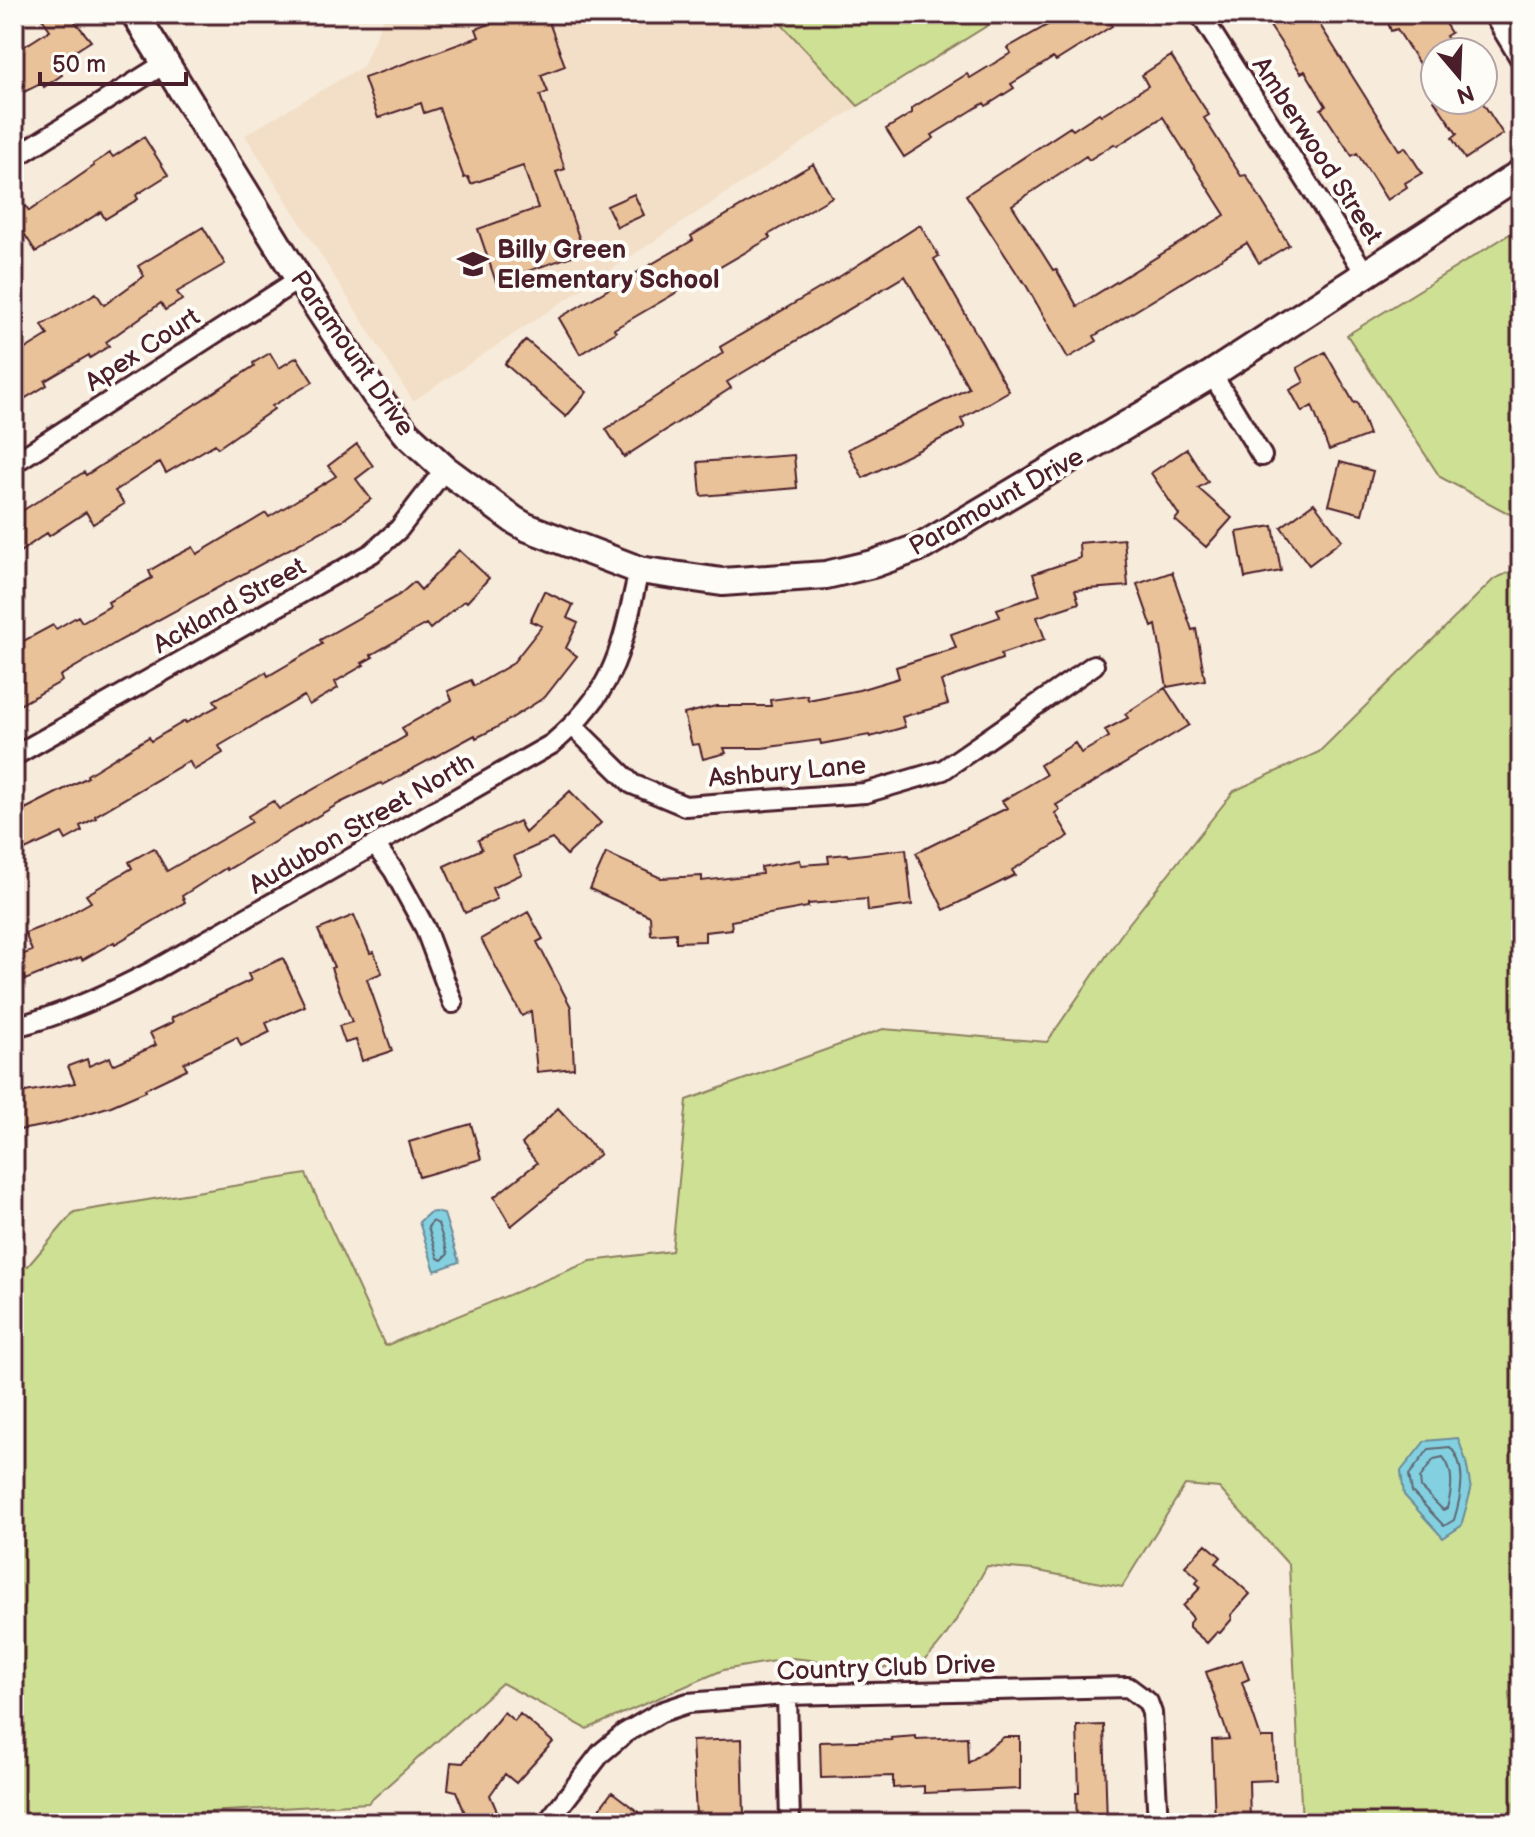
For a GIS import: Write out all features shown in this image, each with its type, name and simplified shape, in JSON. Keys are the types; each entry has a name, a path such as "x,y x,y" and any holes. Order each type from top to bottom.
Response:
{"street":[{"name":"Paramount Drive","path":"135,14 299,279 375,394 407,434 445,469 526,527 639,570 722,582 826,575 873,564 923,546 1212,374 1521,173"},
{"name":"Amberwood Street","path":"1200,14 1365,273"},
{"path":"1493,14 1521,60"},
{"path":"14,158 164,64"},
{"name":"Apex Court","path":"14,463 299,279"},
{"path":"1212,374 1262,456"},
{"name":"Ackland Street","path":"14,756 364,558 399,529 445,469"},
{"name":"Audubon Street North","path":"14,1027 52,1018 97,1000 376,846 552,744 593,704 610,676 625,633 639,570"},
{"name":"Ashbury Lane","path":"573,726 632,784 685,806 865,793 943,770 1094,665"},
{"path":"376,846 394,871 425,928 453,1003"},
{"name":"Country Club Drive","path":"547,1823 601,1753 625,1733 661,1712 703,1701 787,1695 1128,1687 1148,1702 1152,1713 1158,1823"},
{"path":"787,1695 790,1823"}],"shaded area":[{"name":"Billy Green Elementary School","path":"772,14 858,106 413,401 245,135 363,66 384,16"}],"green space":[{"path":"772,14 1006,14 858,106"},
{"path":"1521,227 1521,520 1440,477 1347,335"},
{"path":"1521,567 1521,1823 1302,1823 1289,1565 1219,1488 1185,1485 1122,1587 1033,1570 987,1566 943,1640 920,1664 908,1670 791,1658 723,1670 587,1729 502,1683 368,1803 14,1823 14,1262 28,1266 74,1212 306,1174 385,1346 591,1261 672,1251 687,1100 883,1029 1047,1042 1127,926 1234,791 1319,752 1494,579"}],"water":[{"path":"435,1212 444,1214 459,1262 435,1271 419,1222"},
{"path":"1458,1438 1471,1490 1461,1526 1443,1538 1404,1495 1401,1471 1425,1441"}],"building":[{"path":"39,14 69,14 91,41 55,64 62,75 44,87 42,83 14,97 14,53 50,30"},
{"path":"517,14 546,14 565,66 541,75 548,92 540,95 565,169 556,172 584,252 496,282 478,229 538,208 523,166 471,184 468,177 464,178 439,108 424,113 421,103 378,118 364,78 479,37 476,29"},
{"path":"1067,14 1105,14 1112,26 1056,61 1053,58 1011,84 1014,88 932,135 934,138 904,157 886,129 912,113 912,108 967,74 970,78 1011,53 1007,48"},
{"path":"1262,14 1313,14 1399,150 1405,147 1422,173 1405,183 1407,187 1387,200 1357,153 1352,156 1321,109 1326,106 1305,71 1301,73"},
{"path":"1385,14 1439,14 1451,33 1446,36 1419,36 1419,64 1397,29 1391,31"},
{"path":"1171,56 1209,115 1204,118 1241,176 1246,175 1289,245 1259,263 1247,243 1094,336 1097,341 1068,358 1023,280 966,195 1070,127 1073,130 1148,86 1142,75","holes":["1163,117 1225,215 1077,306 1012,205 1086,156 1089,160 1114,144 1117,146"]},
{"path":"1445,116 1491,116 1503,134 1465,159 1452,138 1457,134"},
{"path":"144,137 168,175 136,195 138,199 105,219 101,212 36,252 25,235 14,243 14,214 26,206 29,211 110,153 113,157"},
{"path":"813,164 832,197 768,235 770,238 614,329 616,332 580,354 559,318 693,240 691,236"},
{"path":"634,194 644,215 617,227 607,206"},
{"path":"920,225 939,256 934,259 1009,391 961,419 965,427 863,478 848,449 969,388 905,276 727,382 731,388 624,457 606,429 723,353 720,347"},
{"path":"203,227 225,264 177,292 182,300 165,310 161,303 106,342 109,346 45,381 47,385 14,405 14,356 48,335 42,325 96,293 104,305 144,276 138,266"},
{"path":"526,340 587,392 566,417 505,364"},
{"path":"1325,352 1354,403 1357,402 1369,435 1329,450 1312,406 1302,412 1290,390 1304,382 1297,368"},
{"path":"270,353 279,368 297,357 313,382 272,406 274,409 218,448 215,444 166,473 160,462 115,491 124,504 93,524 86,512 49,536 47,533 14,556 14,516 84,472 86,475"},
{"path":"357,444 373,466 356,479 371,499 343,520 119,641 60,676 62,681 14,708 14,646 53,625 56,629 78,616 82,622 110,606 108,602 152,578 149,571 166,561 193,547 197,554 266,513 269,517 336,476 328,466"},
{"path":"1187,449 1208,482 1198,488 1232,518 1206,547 1175,520 1179,515 1151,473"},
{"path":"794,455 797,488 701,496 698,462"},
{"path":"1340,462 1373,471 1362,514 1329,505"},
{"path":"1314,503 1342,540 1309,565 1281,527"},
{"path":"1273,526 1281,571 1245,578 1237,532"},
{"path":"1124,539 1128,586 1075,590 1079,603 1037,617 1045,639 1001,654 1002,659 941,681 948,704 902,717 905,727 870,737 821,744 820,740 762,748 724,748 726,753 703,759 699,744 692,745 684,714 716,706 771,706 770,700 807,695 808,700 899,678 896,667 956,648 951,634 1000,617 997,609 1040,595 1033,574 1080,558 1079,543"},
{"path":"459,550 489,578 467,602 465,600 430,629 426,624 371,655 373,657 362,663 364,665 335,682 338,688 309,705 304,696 219,746 223,753 194,770 189,761 95,816 80,826 82,831 66,840 62,833 14,855 14,783 25,809 88,777 149,737 151,741 218,706 214,700 266,672 268,676 299,658 322,644 320,640 399,595 414,582 421,590"},
{"path":"1172,572 1192,630 1196,629 1205,680 1167,687 1156,625 1152,627 1137,584"},
{"path":"544,591 573,605 567,618 578,623 566,648 577,656 545,697 496,728 476,738 475,735 383,785 381,783 340,803 226,868 182,896 185,902 115,944 82,960 81,957 25,980 16,957 32,951 25,933 59,920 91,902 86,895 132,868 129,862 154,848 167,871 252,822 248,816 273,801 279,809 406,736 402,728 452,700 448,691 471,680 474,686 512,664 542,626 530,621"},
{"path":"1165,688 1189,725 1056,805 1060,810 1055,813 1069,836 1012,870 1015,875 944,910 916,853 1007,808 1002,801 1046,775 1040,765 1075,743 1081,753 1109,737 1105,730 1128,718 1125,714"},
{"path":"570,791 601,823 567,855 552,839 514,856 522,874 492,888 497,899 465,913 444,866 482,849 478,840 519,821 525,833"},
{"path":"906,849 912,905 868,911 867,899 808,904 808,907 731,921 732,929 705,932 705,941 676,942 676,933 651,935 650,916 590,889 606,853 661,878 702,876 702,881 762,874 761,867 800,860 801,865 829,863 828,856"},
{"path":"528,912 543,939 537,942 571,1007 574,1068 537,1072 531,1011 522,1016 481,939"},
{"path":"354,915 382,973 367,979 392,1051 362,1061 356,1040 345,1043 339,1026 352,1022 318,930"},
{"path":"283,958 305,1006 266,1023 270,1032 241,1046 237,1037 184,1063 187,1069 111,1106 54,1124 19,1130 14,1094 75,1083 68,1066 87,1059 89,1066 110,1057 113,1065 156,1045 150,1033 173,1022 171,1018 251,980 248,974"},
{"path":"558,1108 600,1154 511,1226 494,1197 537,1163 522,1144"},
{"path":"471,1124 481,1159 419,1177 409,1142"},
{"path":"1206,1544 1221,1557 1216,1563 1250,1594 1220,1633 1217,1632 1207,1643 1189,1627 1193,1618 1183,1606 1201,1587 1196,1583 1199,1579 1185,1566"},
{"path":"1242,1660 1249,1679 1242,1682 1261,1738 1274,1738 1276,1780 1249,1781 1250,1823 1215,1823 1212,1740 1229,1739 1206,1672"},
{"path":"504,1712 514,1721 520,1714 553,1742 516,1783 505,1774 490,1795 499,1816 494,1823 469,1823 456,1791 448,1789 451,1762 463,1763"},
{"path":"1104,1725 1107,1823 1077,1823 1077,1726"},
{"path":"916,1736 916,1739 967,1737 968,1763 1004,1737 1020,1737 1020,1789 924,1793 924,1786 893,1788 893,1776 821,1778 820,1742 892,1740"},
{"path":"742,1739 744,1815 737,1815 737,1823 714,1823 714,1815 696,1815 692,1741"},
{"path":"612,1792 653,1823 589,1823"}],"place":[{"name":"Billy Green Elementary School","path":"473,264"}]}
